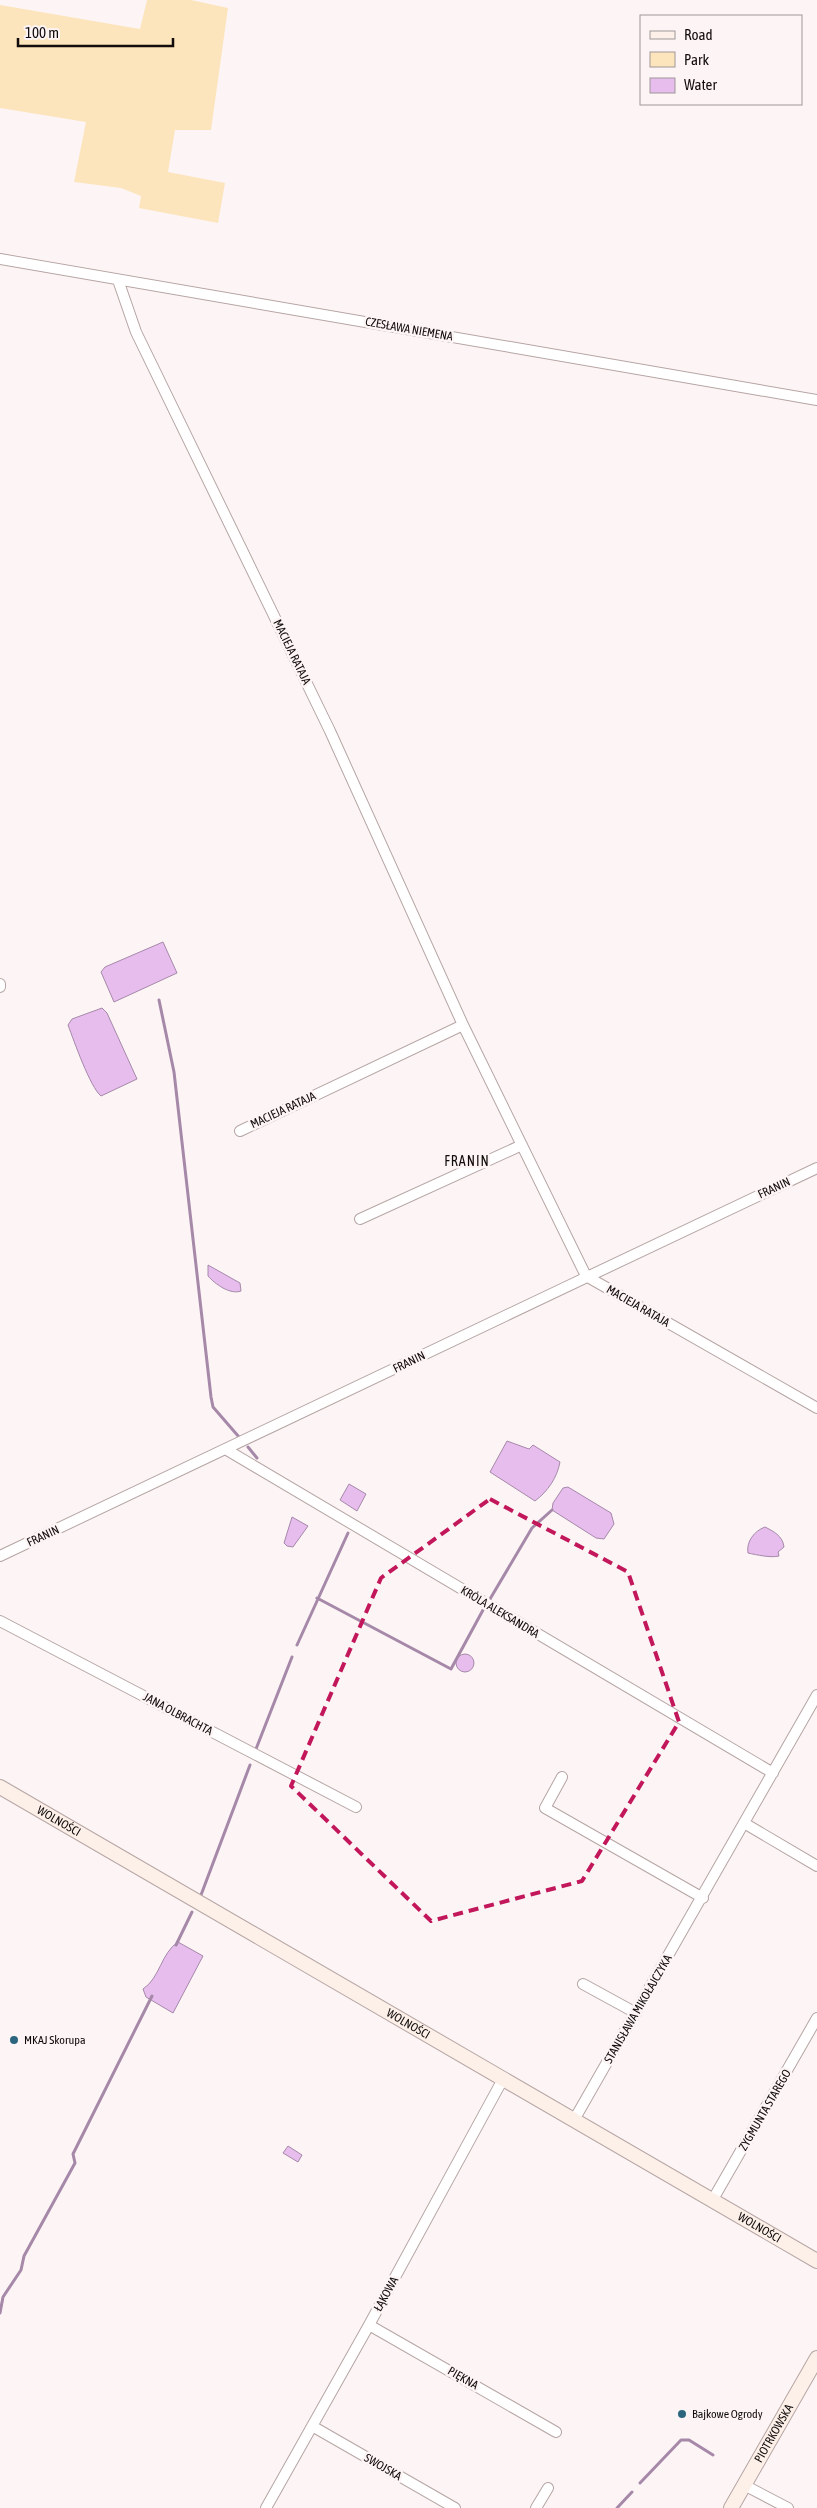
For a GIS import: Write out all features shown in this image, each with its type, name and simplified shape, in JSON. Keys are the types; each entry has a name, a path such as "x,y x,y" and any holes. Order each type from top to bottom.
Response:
{"street":[{"name":"CZESŁAWA NIEMENA","path":"0,260 817,400"},
{"name":"MACIEJA RATAJA","path":"118,280 136,332 330,731 463,1025 586,1276 817,1408"},
{"name":"MACIEJA RATAJA","path":"240,1131 463,1025"},
{"path":"360,1219 522,1145"},
{"name":"FRANIN","path":"0,1556 227,1450 586,1276 817,1168"},
{"name":"KRÓLA ALEKSANDRA","path":"227,1450 773,1773"},
{"name":"JANA OLBRACHTA","path":"0,1621 356,1807"},
{"name":"STANISŁAWA MIKOŁAJCZYKA","path":"574,2120 703,1898 817,1695"},
{"path":"562,1777 544,1808 703,1898"},
{"name":"WOLNOŚCI","path":"0,1787 817,2261"},
{"path":"744,1823 817,1866"},
{"path":"583,1984 636,2013"},
{"name":"ZYGMUNTA STAREGO","path":"712,2201 817,2018"},
{"name":"ŁĄKOWA","path":"266,2508 369,2325 503,2079"},
{"name":"PIĘKNA","path":"369,2325 556,2432"},
{"name":"PIOTRKOWSKA","path":"731,2508 817,2358"},
{"name":"SWOJSKA","path":"312,2426 455,2508"},
{"path":"744,2485 788,2508"},
{"path":"536,2508 548,2488"}],"highlighted area":[{"path":"490,1499 628,1572 679,1722 582,1881 431,1921 291,1786 381,1578"}],"green space":[{"path":"147,0 191,0 228,8 211,130 175,130 168,172 225,183 218,223 139,208 141,196 121,188 74,182 86,122 0,108 0,5 140,29"}],"water":[{"path":"163,942 177,973 114,1002 101,972 105,967"},
{"path":"102,1008 107,1013 137,1079 101,1096 87,1074 68,1025 72,1019"},
{"path":"208,1265 240,1283 241,1291 228,1290 215,1282 208,1276"},
{"path":"507,1441 529,1449 533,1445 560,1462 551,1484 535,1501 490,1472"},
{"path":"349,1484 366,1494 357,1511 340,1500"},
{"path":"568,1487 611,1513 614,1524 604,1539 596,1538 552,1510 553,1503 563,1488"},
{"path":"292,1517 308,1526 293,1547 287,1546 284,1543"},
{"path":"765,1527 782,1540 784,1547 778,1552 779,1556 748,1553 748,1545 752,1537 757,1531"},
{"path":"465,1654 471,1657 474,1663 471,1669 465,1672 459,1669 456,1663 459,1657"},
{"path":"178,1942 203,1956 173,2013 146,1997 143,1989 153,1979 168,1952"},
{"path":"288,2146 302,2155 298,2162 283,2153"}],"waterway":[{"path":"159,1000 174,1072 211,1397 213,1407 239,1437"},
{"path":"248,1447 257,1458"},
{"path":"490,1599 532,1528 552,1510"},
{"path":"297,1645 348,1533"},
{"path":"317,1598 451,1669 483,1610"},
{"path":"256,1749 292,1657"},
{"path":"201,1895 250,1765"},
{"path":"176,1945 192,1912"},
{"path":"0,2313 3,2297 21,2270 24,2256 75,2163 73,2154 152,1996"},
{"path":"640,2483 681,2440 689,2440 713,2455"},
{"path":"617,2508 632,2492"}],"place":[{"name":"MKAJ Skorupa","path":"14,2040"},
{"name":"Bajkowe Ogrody","path":"682,2414"}],"district":[{"name":"FRANIN","path":"467,1161"}]}
